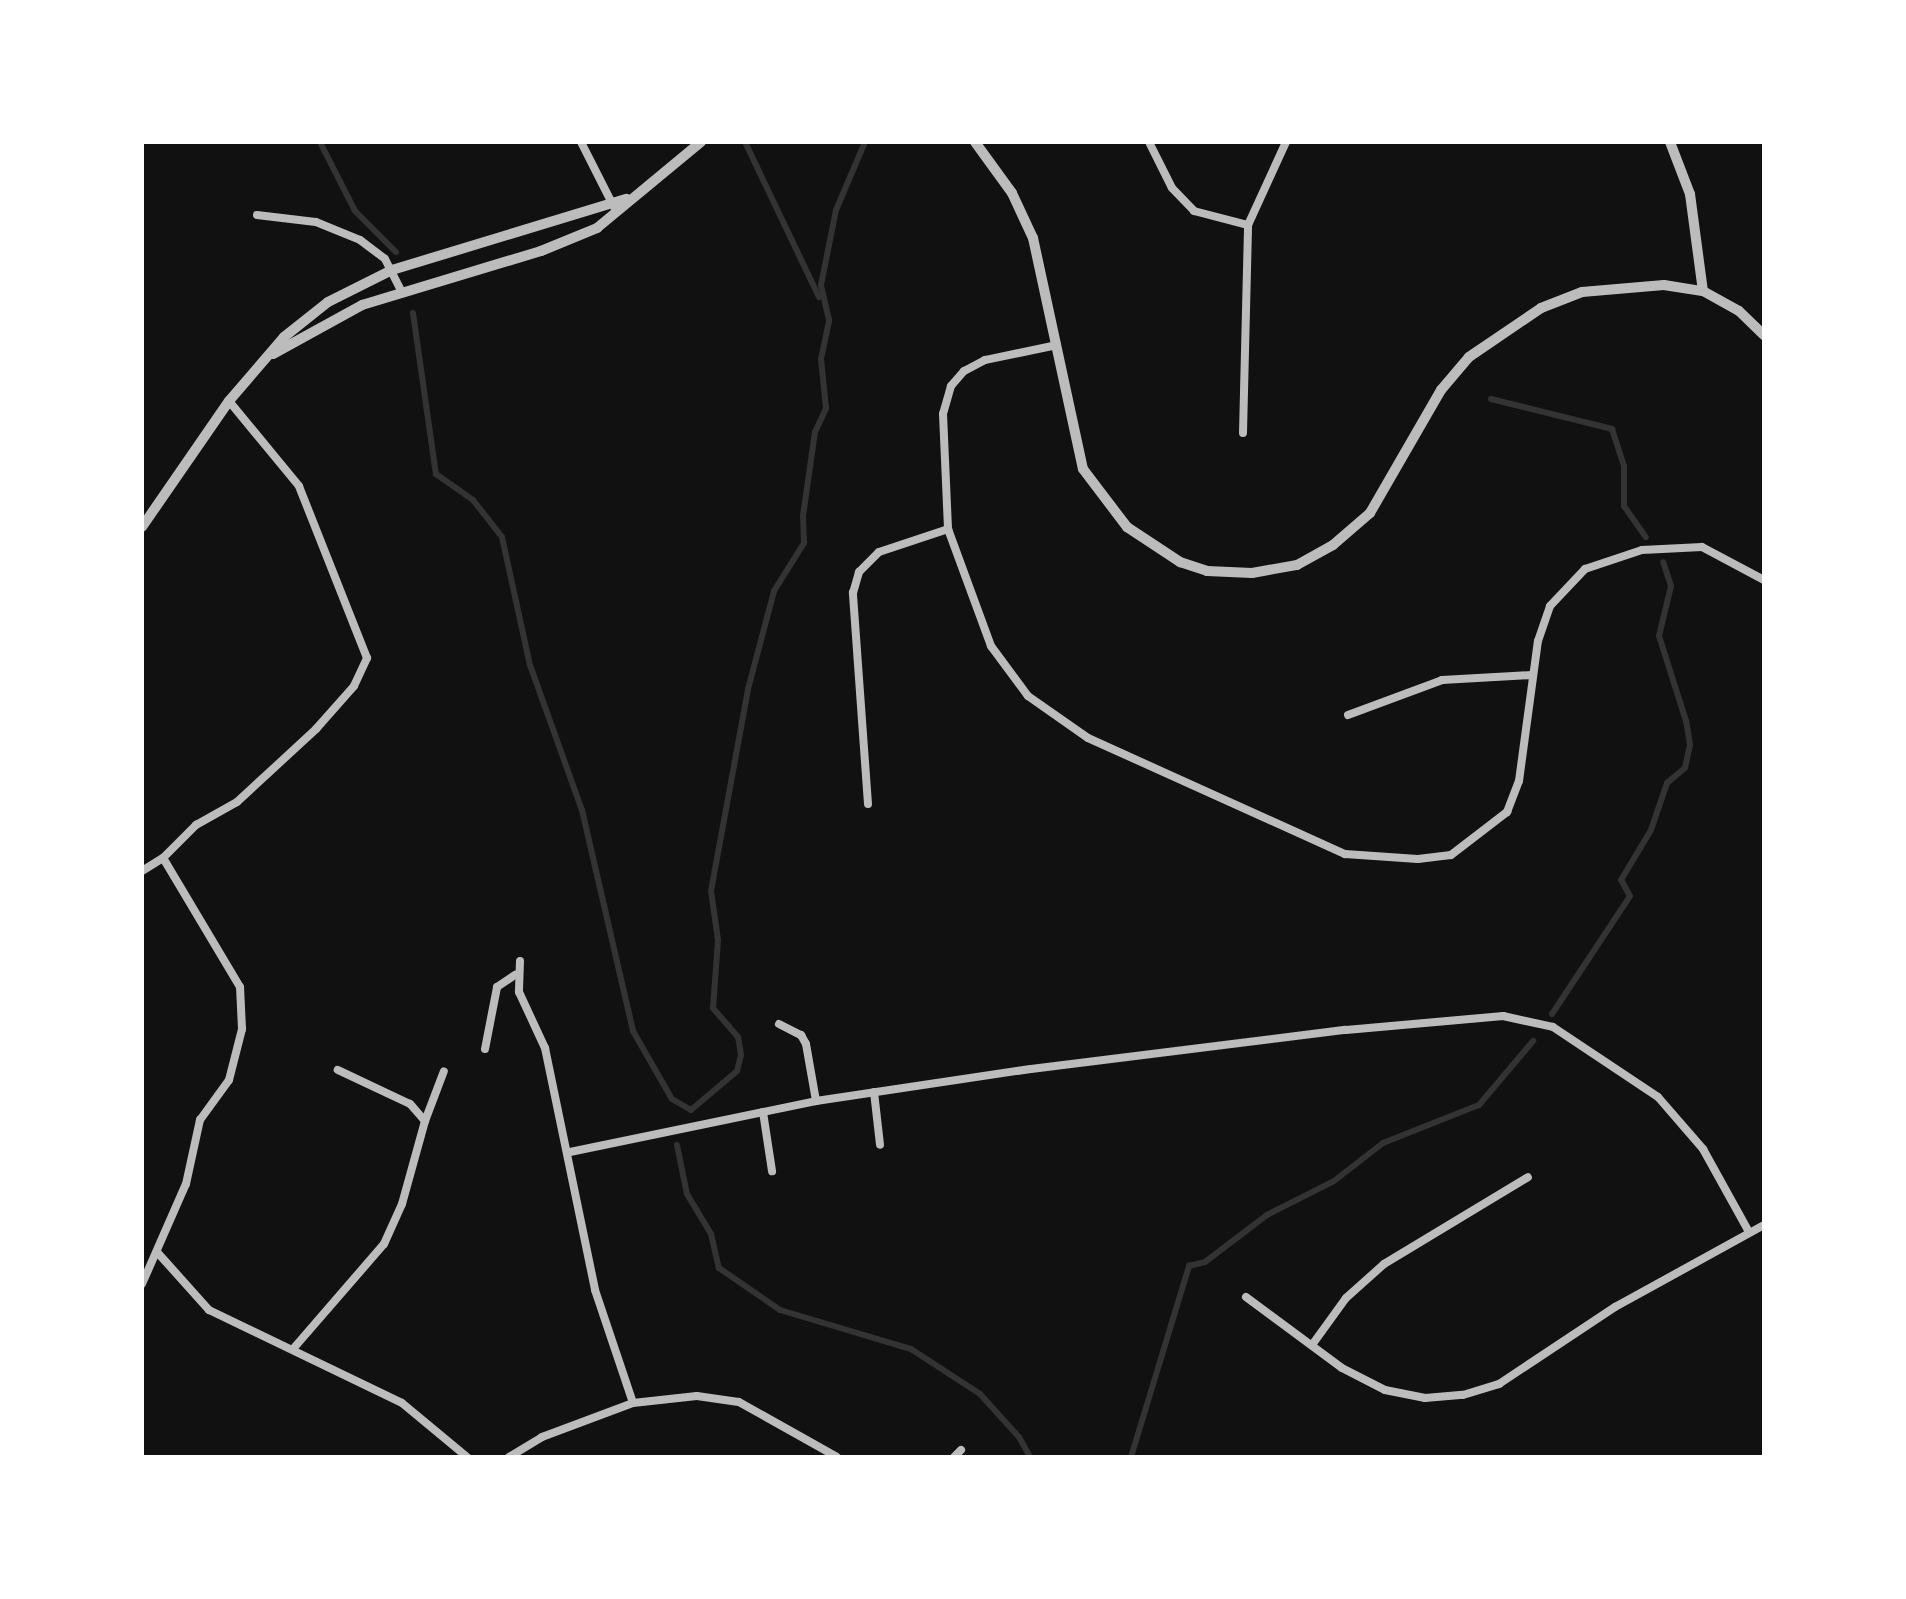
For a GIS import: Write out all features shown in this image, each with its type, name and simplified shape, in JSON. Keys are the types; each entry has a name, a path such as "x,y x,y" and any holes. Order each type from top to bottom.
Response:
{"street":[{"path":"581,142 617,215"},
{"path":"263,360 335,318 401,291 541,251 617,215 626,199 684,160 701,142"},
{"path":"975,142 1012,193 1033,238 1083,469 1103,501 1127,527 1180,562 1207,571 1252,573 1297,565 1333,545 1370,513 1455,374 1469,357 1541,308 1582,292 1623,285 1703,291 1739,311 1764,335"},
{"path":"1149,142 1172,188 1194,211 1248,225"},
{"path":"1243,433 1248,225 1286,142"},
{"path":"1670,142 1690,194 1703,291"},
{"path":"142,527 229,401 263,360 328,302 392,270 558,222 611,200 626,199"},
{"path":"257,215 338,230 376,251 392,270 401,291"},
{"path":"1057,345 985,360 964,371 951,386 943,430 948,529 991,646 1028,696 1088,738 1345,854 1418,859 1451,855 1507,812 1519,781 1532,675 1550,606 1574,577 1612,557 1670,546 1702,547 1764,580"},
{"path":"142,871 163,858 196,825 237,802 316,729 354,686 367,658 299,486 229,401"},
{"path":"868,804 853,593 859,572 879,552 948,529"},
{"path":"1348,715 1442,680 1532,675"},
{"path":"142,1284 186,1184 200,1120 229,1080 242,1007 233,972 163,858"},
{"path":"485,1049 497,987 515,975 520,961"},
{"path":"515,975 545,1048 570,1152 595,1290 633,1403"},
{"path":"570,1152 816,1101 874,1092 1346,1030 1489,1017 1528,1020 1553,1027 1602,1055 1658,1097 1703,1149 1749,1232"},
{"path":"779,1024 801,1035 806,1044 816,1101"},
{"path":"338,1070 410,1104 425,1121"},
{"path":"293,1349 384,1244 402,1204 425,1121 444,1071"},
{"path":"874,1092 880,1145"},
{"path":"763,1112 772,1171"},
{"path":"1312,1345 1346,1298 1375,1271 1528,1177"},
{"path":"1246,1297 1312,1345 1385,1390 1425,1398 1479,1391 1520,1372 1615,1307 1764,1225"},
{"path":"157,1252 209,1310 243,1331 293,1349 402,1403 467,1457"},
{"path":"509,1457 542,1437 633,1403 718,1396 783,1424 837,1457"},
{"path":"954,1457 961,1450"}],"waterway":[{"path":"320,142 355,211 396,252"},
{"path":"745,142 819,297"},
{"path":"413,313 436,474 473,500 502,537 530,665 582,810 633,1031 672,1099 691,1110 737,1071 741,1055 738,1037 713,1008 718,940 711,891 748,689 774,591 804,543 803,516 815,432 826,408 821,359 829,320 821,285 836,210 865,142"},
{"path":"1491,399 1612,429 1624,466 1624,506 1646,537"},
{"path":"1552,1014 1630,896 1621,880 1651,830 1667,783 1685,768 1690,745 1686,721 1659,636 1671,586 1663,562"},
{"path":"1131,1457 1189,1266 1205,1262 1267,1215 1334,1181 1383,1143 1479,1105 1533,1041"},
{"path":"677,1145 687,1194 711,1234 719,1268 780,1310 911,1349 980,1394 1019,1437 1030,1457"}]}
